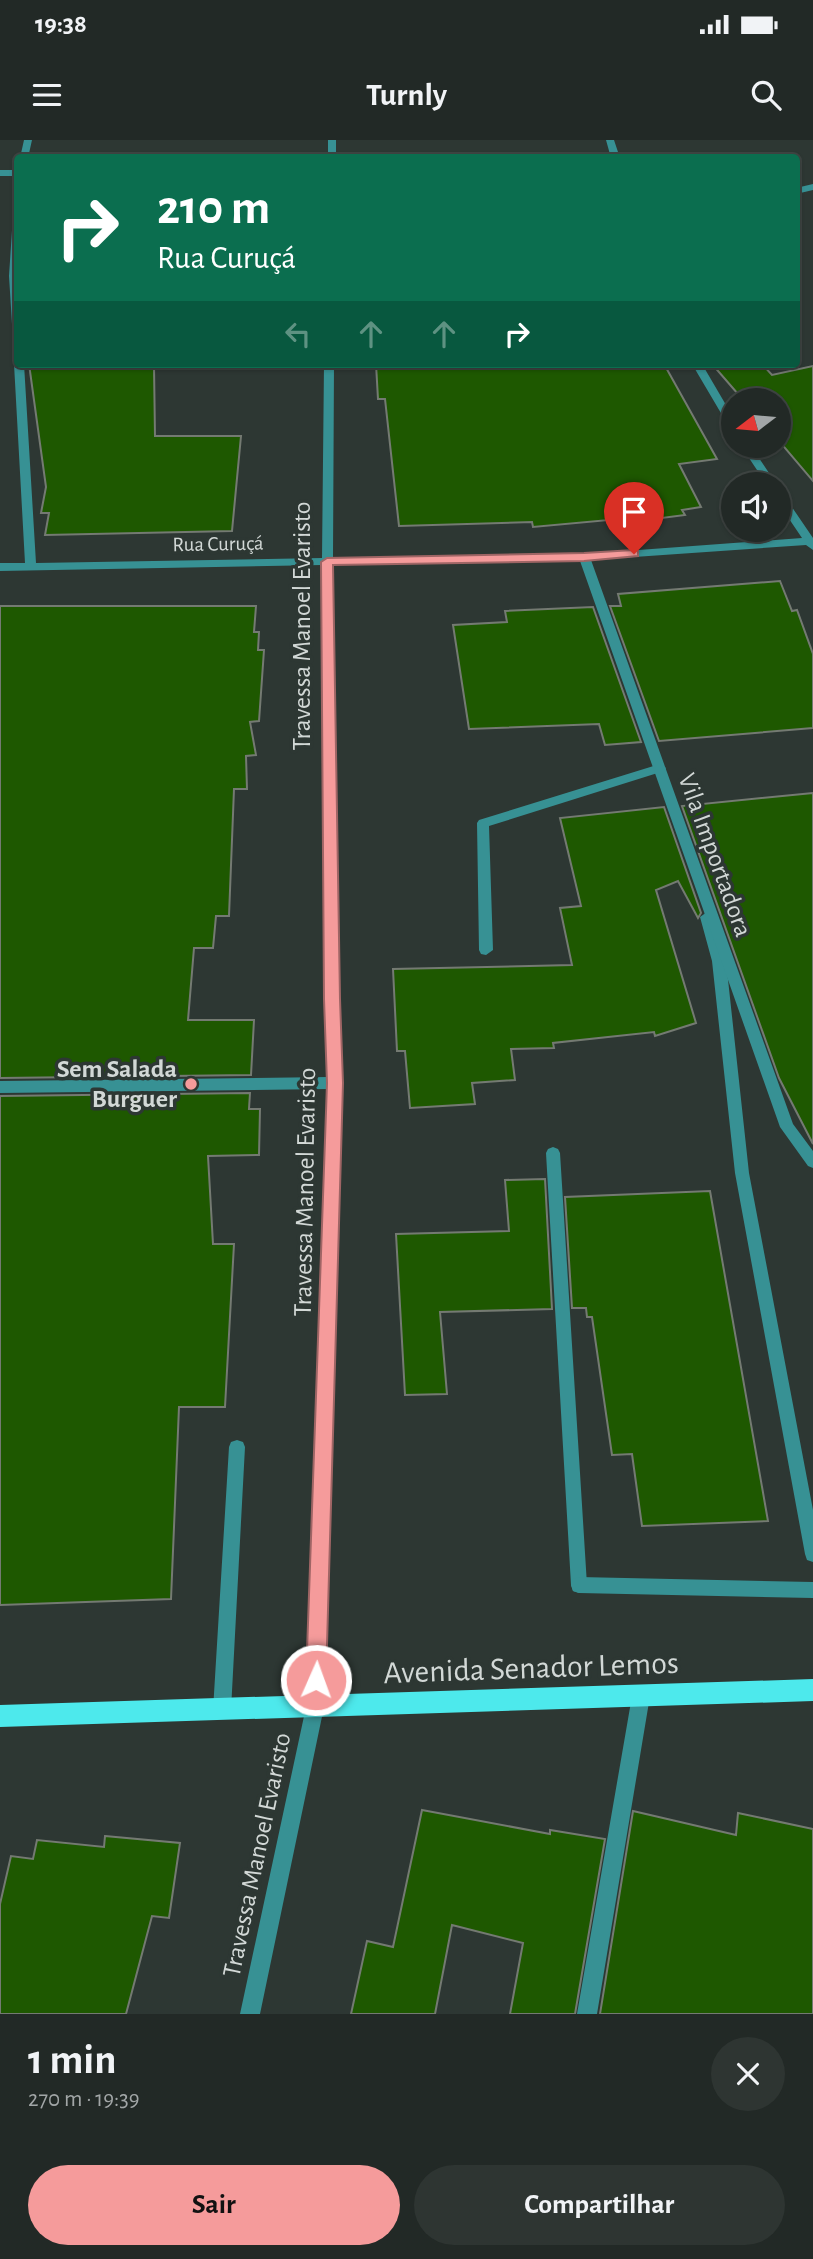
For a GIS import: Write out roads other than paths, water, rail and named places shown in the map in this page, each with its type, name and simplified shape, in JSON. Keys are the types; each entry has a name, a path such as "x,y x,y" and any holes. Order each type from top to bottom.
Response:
{"main road":[{"name":"Avenida Senador Lemos","path":"0,1716 813,1690"}],"street":[{"path":"19,368 32,566"},
{"name":"Travessa Manoel Evaristo","path":"250,2014 315,1707 335,1083 327,562 329,368"},
{"path":"699,368 721,405"},
{"path":"791,513 812,543"},
{"name":"Rua Curuçá","path":"0,567 584,557 812,543"},
{"name":"Vila Importadora","path":"584,557 787,1127 813,1162"},
{"path":"486,950 483,823 660,768"},
{"path":"680,821 719,961 742,1173 813,1554"},
{"path":"0,1087 335,1083"},
{"path":"554,1153 579,1585 813,1590"},
{"path":"222,1710 237,1447"},
{"path":"587,2014 641,1696"}],"place":[{"name":"Sem Salada Burguer","path":"191,1084"}]}
